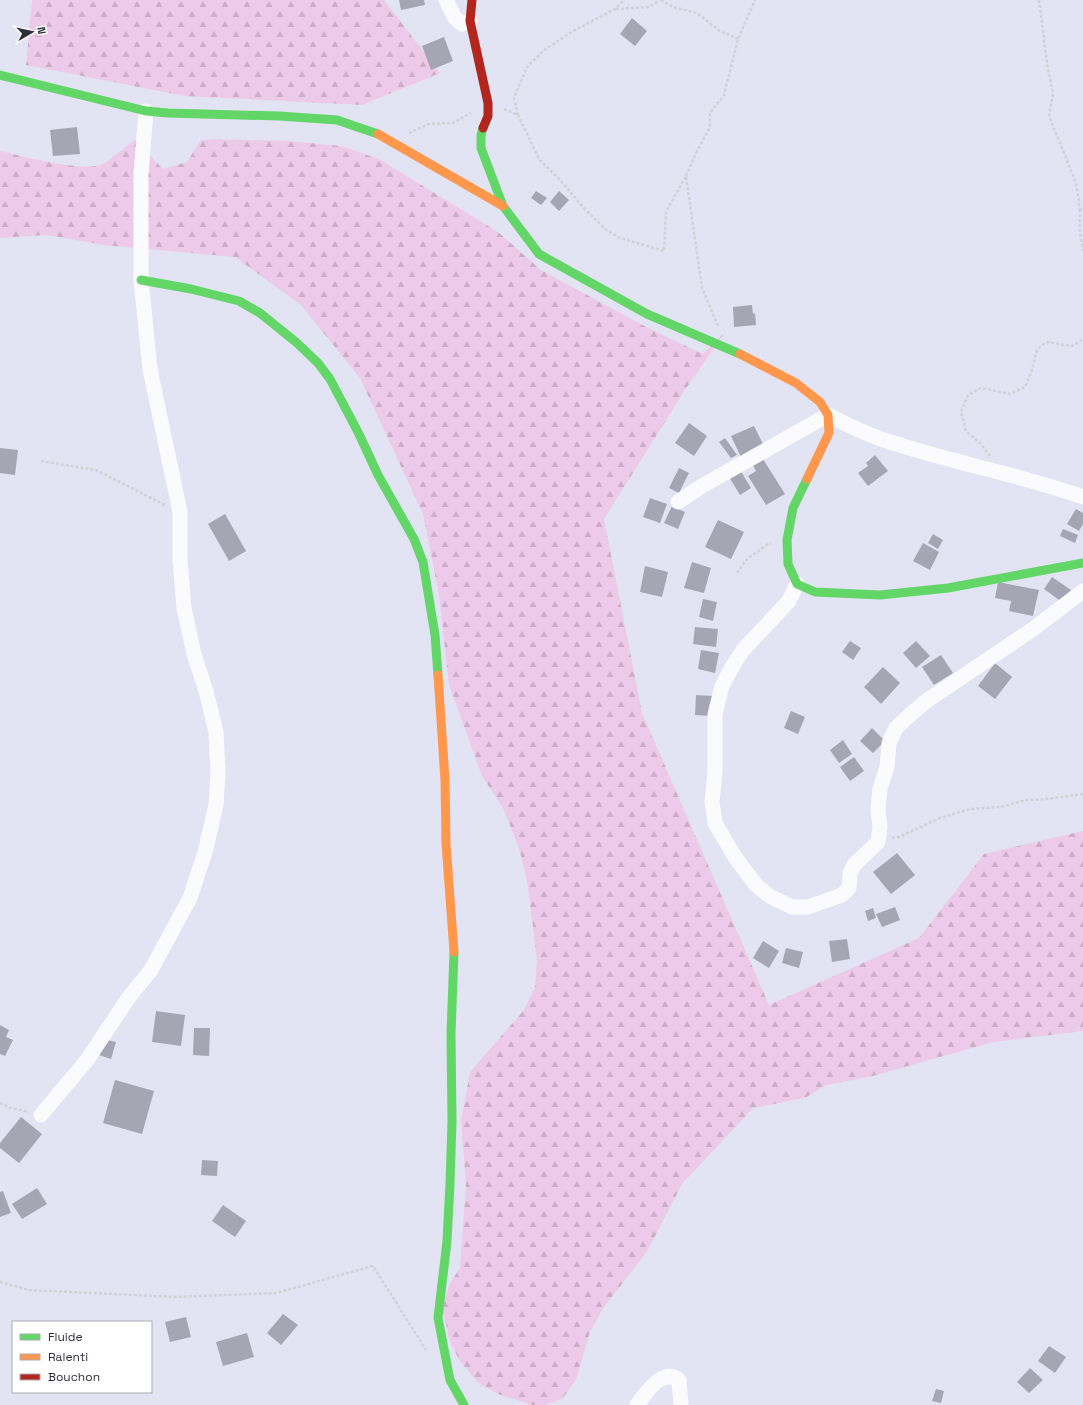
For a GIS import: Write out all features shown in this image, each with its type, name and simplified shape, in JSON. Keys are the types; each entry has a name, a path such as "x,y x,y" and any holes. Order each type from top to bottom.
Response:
{"street":[{"path":"446,0 450,10 458,21 462,24 470,21"},
{"path":"472,0 470,21 488,103 488,116 481,135 482,148 503,206 539,254 647,314 727,348 796,383 820,402 828,415 829,432 794,508 787,540 788,564 798,584 815,592 880,595 948,588 1083,563"},
{"path":"0,75 146,111 280,116 337,120 378,134 503,206"},
{"path":"41,1115 87,1060 129,997 151,970 190,898 205,852 216,805 218,771 216,732 206,691 194,654 184,608 180,559 180,512 150,369 141,280 141,174 146,111"},
{"path":"141,280 191,289 239,301 260,313 297,343 318,363 330,379 359,434 378,475 414,539 423,562 435,635 445,780 446,843 454,943 451,1034 452,1122 450,1184 438,1318 450,1380 464,1405"},
{"path":"828,415 882,440 1054,486 1083,497"},
{"path":"678,502 708,483 828,415"},
{"path":"798,584 789,601 743,650 732,666 722,686 715,714 715,772 712,802 715,823 735,857 756,885 771,897 792,907 808,907 842,895 849,888 850,873 854,865 878,842 880,827 878,810 880,789 887,767 889,743 896,728 925,702 1033,629 1083,591"},
{"path":"637,1405 655,1383 665,1376 675,1376 679,1380 681,1405"}],"path":[{"path":"624,0 615,9 573,31 544,50 527,67 514,98 518,115 539,159 561,181 583,207 605,229 620,238 664,251 666,212 686,176 710,127 710,113 724,95 738,39 755,0"},
{"path":"615,9 648,7 660,0 673,7 697,13 720,31 738,39"},
{"path":"1039,0 1048,70 1053,93 1049,116 1076,183 1082,210 1080,233 1083,251"},
{"path":"403,135 429,124 453,123 488,103 492,103 518,115"},
{"path":"686,176 702,288 719,328"},
{"path":"995,471 991,457 980,443 966,431 962,412 968,395 981,388 1010,394 1025,387 1032,370 1037,350 1046,342 1072,346 1083,339"},
{"path":"41,461 96,470 180,512"},
{"path":"737,573 746,560 768,544 778,544 787,540"},
{"path":"878,842 899,837 940,818 970,809 1001,807 1026,800 1083,794"},
{"path":"0,1103 11,1108 41,1115"},
{"path":"0,1282 29,1290 174,1297 276,1293 373,1266 431,1356"}],"green space":[{"path":"32,0 384,0 440,73 362,105 185,96 26,65"},
{"path":"212,139 289,141 341,146 379,159 498,232 541,270 650,329 703,354 725,332 685,390 604,519 642,713 769,1005 919,938 984,854 1083,831 1083,1031 993,1042 873,1076 826,1085 805,1098 753,1108 682,1184 648,1250 602,1310 590,1332 576,1380 562,1399 545,1405 532,1405 498,1394 477,1382 460,1361 451,1344 442,1308 450,1283 460,1268 466,1184 461,1122 470,1072 524,1010 535,987 537,961 528,886 519,848 503,808 482,776 449,685 439,594 423,514 360,378 301,305 235,257 104,245 47,235 0,238 0,151 52,163 94,166 103,164 111,159 135,140 163,169 187,162 200,141"}],"building":[{"path":"399,0 424,0 425,5 401,10"},
{"path":"632,18 647,31 635,46 620,34"},
{"path":"444,37 453,61 431,70 422,46"},
{"path":"77,127 80,154 53,156 50,130"},
{"path":"536,191 547,198 541,205 531,198"},
{"path":"559,191 569,200 559,211 550,202"},
{"path":"752,305 753,314 755,313 756,325 734,327 733,307"},
{"path":"689,423 707,436 694,456 675,443"},
{"path":"754,426 764,446 741,457 731,436"},
{"path":"725,438 737,455 731,458 719,442"},
{"path":"0,448 18,450 15,475 0,473"},
{"path":"875,455 888,471 868,486 858,473 868,466 866,463"},
{"path":"763,459 785,494 766,505 748,476 756,471 753,465"},
{"path":"679,468 689,473 679,493 669,488"},
{"path":"740,470 751,488 740,495 729,477"},
{"path":"650,498 667,504 660,523 643,517"},
{"path":"672,506 685,512 678,529 664,523"},
{"path":"1076,509 1083,513 1083,524 1079,531 1067,524"},
{"path":"225,514 246,551 229,561 208,524"},
{"path":"718,520 744,532 731,559 705,547"},
{"path":"1063,529 1078,535 1075,543 1060,536"},
{"path":"933,534 943,540 938,549 928,543"},
{"path":"923,543 939,552 930,570 913,561"},
{"path":"692,562 711,568 704,593 684,588"},
{"path":"645,566 668,572 662,597 640,592"},
{"path":"1052,577 1071,590 1062,602 1044,589"},
{"path":"998,582 1039,590 1033,616 1009,611 1011,601 995,598"},
{"path":"703,599 717,602 713,621 699,617"},
{"path":"695,627 718,629 716,647 693,644"},
{"path":"850,641 861,648 853,660 842,652"},
{"path":"916,641 930,656 916,668 903,653"},
{"path":"701,650 719,653 715,673 698,669"},
{"path":"941,655 953,673 934,685 922,667"},
{"path":"995,663 1012,677 995,699 978,686"},
{"path":"883,667 900,683 881,704 864,687"},
{"path":"696,695 714,696 712,716 695,715"},
{"path":"791,711 805,717 798,734 784,728"},
{"path":"872,728 885,741 873,753 860,741"},
{"path":"843,740 852,754 839,763 830,750"},
{"path":"854,757 864,771 850,781 840,767"},
{"path":"897,853 915,875 891,894 873,872"},
{"path":"895,907 900,920 882,927 876,914"},
{"path":"873,908 876,918 868,921 865,911"},
{"path":"847,939 850,959 832,962 829,941"},
{"path":"763,941 779,951 769,968 753,958"},
{"path":"786,948 803,952 799,968 782,963"},
{"path":"156,1011 185,1015 181,1046 152,1042"},
{"path":"0,1025 9,1030 6,1037 13,1040 5,1056 0,1054"},
{"path":"194,1028 210,1028 209,1056 193,1055"},
{"path":"103,1039 116,1042 111,1059 99,1055"},
{"path":"115,1080 154,1091 142,1134 103,1123"},
{"path":"21,1117 42,1134 19,1163 0,1148 0,1143"},
{"path":"202,1160 218,1161 217,1176 201,1175"},
{"path":"37,1188 47,1204 22,1219 12,1204"},
{"path":"3,1191 11,1213 0,1217 0,1192"},
{"path":"223,1205 246,1221 235,1237 212,1221"},
{"path":"283,1314 298,1325 281,1345 267,1333"},
{"path":"186,1317 191,1337 170,1342 165,1322"},
{"path":"247,1333 254,1357 223,1366 216,1342"},
{"path":"1049,1346 1066,1357 1055,1373 1038,1361"},
{"path":"1030,1368 1043,1380 1029,1393 1017,1382"},
{"path":"936,1389 944,1391 941,1403 932,1401"}],"traffic: fast":[{"path":"0,75 146,111 279,116 337,120 378,134"},
{"path":"483,128 481,135 481,148 503,206 539,254 647,314 740,354"},
{"path":"141,280 191,289 239,301 260,313 297,343 318,363 330,379 359,434 378,475 414,539 423,562 435,635 438,675"},
{"path":"807,479 793,508 787,540 788,564 797,584 815,592 880,595 948,588 1083,563"},
{"path":"454,952 451,1034 452,1122 450,1184 447,1241 438,1318 450,1380 464,1405"}],"traffic: slow":[{"path":"378,134 503,206"},
{"path":"740,354 796,383 820,402 828,415 829,433 807,479"},
{"path":"438,675 445,780 446,843 454,952"}],"traffic: jam":[{"path":"472,0 470,21 488,103 488,116 483,128"}]}
